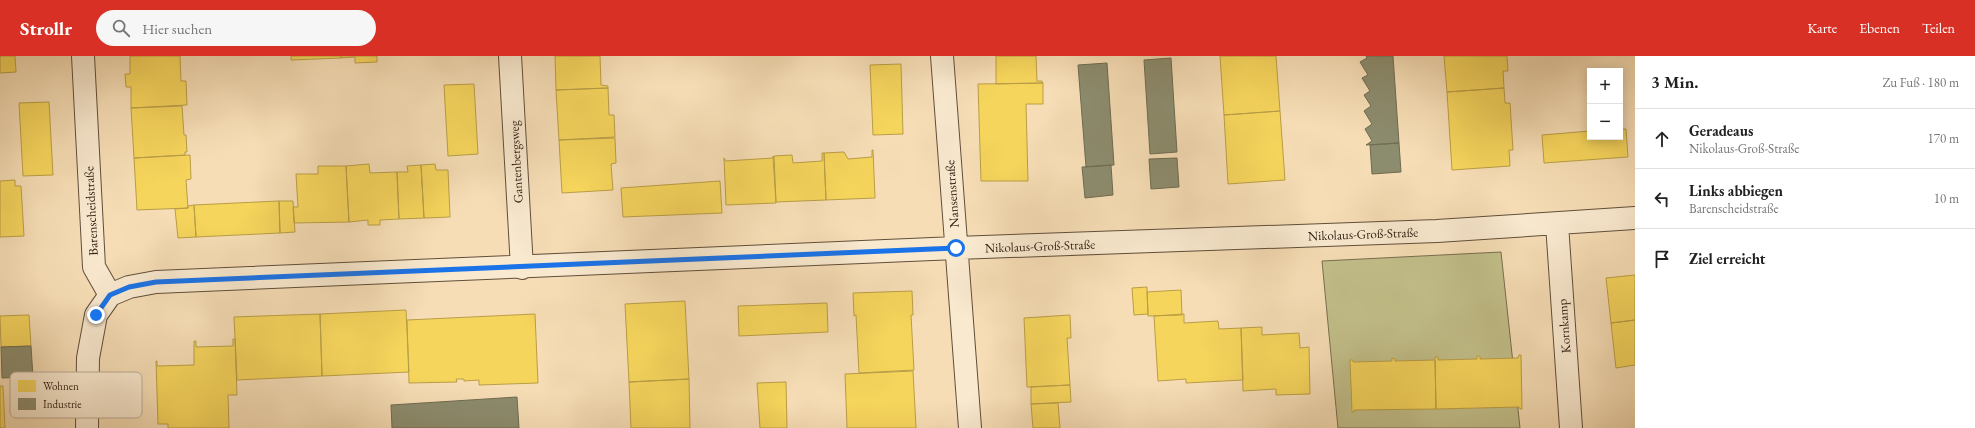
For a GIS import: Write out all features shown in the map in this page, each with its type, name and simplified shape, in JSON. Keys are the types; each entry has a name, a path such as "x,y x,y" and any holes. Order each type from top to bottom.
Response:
{"street":[{"name":"Barenscheidstraße","path":"83,56 94,267 110,295"},
{"name":"Gantenbergsweg","path":"510,56 522,268"},
{"name":"Nansenstraße","path":"942,56 970,428"},
{"name":"Nikolaus-Groß-Straße","path":"110,295 129,287 156,282 522,268 956,248 1437,232 1635,218"},
{"name":"Kornkamp","path":"1557,224 1571,428"},
{"path":"88,372 88,358 96,315 110,295"},
{"path":"87,418 87,428"}],"shaded area":[{"path":"1501,252 1520,428 1338,428 1322,261"}],"building: Wohnen":[{"path":"0,56 15,56 16,72 0,73"},
{"path":"130,56 180,56 181,81 186,81 187,105 131,108 131,87 126,87 125,74 130,74"},
{"path":"291,56 341,56 341,58 291,60"},
{"path":"341,56 377,56 377,62 355,63 355,57 341,58"},
{"path":"555,56 600,56 601,85 608,86 608,88 556,90"},
{"path":"996,56 1036,56 1037,81 1042,81 1043,83 996,84"},
{"path":"1220,56 1276,56 1280,111 1224,115"},
{"path":"1444,56 1507,56 1508,71 1503,71 1504,88 1447,92"},
{"path":"901,64 903,134 873,135 870,65"},
{"path":"1043,83 1043,104 1026,104 1028,181 981,181 978,84"},
{"path":"474,84 478,154 448,156 444,85"},
{"path":"608,88 609,115 614,115 615,137 559,140 556,90"},
{"path":"1504,88 1505,103 1510,103 1513,150 1509,150 1510,166 1452,170 1447,92"},
{"path":"49,102 53,175 23,176 19,103"},
{"path":"182,106 184,135 186,135 187,152 185,152 185,155 134,158 131,108"},
{"path":"1280,111 1285,180 1228,184 1224,115"},
{"path":"1623,129 1626,129 1628,157 1544,163 1542,135 1587,131 1587,140 1623,140"},
{"path":"615,138 616,163 611,164 613,190 562,193 559,140"},
{"path":"872,150 875,198 826,200 824,153 844,152 848,159 872,157"},
{"path":"822,153 824,153 826,200 776,202 774,156 792,155 793,163 822,161"},
{"path":"190,155 191,179 186,180 188,208 137,210 134,158"},
{"path":"773,156 776,203 726,205 724,158 726,161 773,158"},
{"path":"369,164 370,173 397,172 399,219 380,220 380,225 368,225 368,220 349,222 346,166"},
{"path":"435,164 436,170 448,170 450,217 424,218 421,165"},
{"path":"421,165 424,218 399,219 397,172 408,172 407,166"},
{"path":"318,166 346,166 349,222 294,223 293,207 298,207 296,174 318,174"},
{"path":"15,180 15,186 21,186 24,236 0,237 0,181"},
{"path":"720,181 722,213 623,217 621,188"},
{"path":"279,201 280,233 196,237 194,205"},
{"path":"279,201 293,201 295,232 280,233"},
{"path":"194,205 196,237 178,238 175,209 188,208 188,206"},
{"path":"1635,275 1635,320 1611,323 1606,278"},
{"path":"1147,287 1148,314 1134,315 1132,288"},
{"path":"1181,290 1182,315 1148,316 1147,292"},
{"path":"912,291 913,315 911,315 914,370 859,373 856,315 854,316 853,293"},
{"path":"685,301 689,379 629,382 625,304"},
{"path":"827,303 828,332 739,336 738,306"},
{"path":"406,310 409,372 322,376 320,314"},
{"path":"320,314 322,376 237,380 234,317"},
{"path":"535,314 538,383 479,385 479,380 464,381 464,379 456,379 457,382 409,383 407,320"},
{"path":"1184,314 1184,323 1218,321 1219,329 1241,328 1243,380 1186,383 1186,379 1158,381 1154,316"},
{"path":"29,315 31,346 1,347 0,316"},
{"path":"1070,315 1071,338 1067,338 1070,385 1027,387 1024,318"},
{"path":"1635,320 1635,365 1616,368 1611,323"},
{"path":"1262,327 1262,335 1299,333 1300,348 1309,347 1310,394 1276,395 1276,389 1243,391 1241,328"},
{"path":"233,339 235,339 237,395 228,395 229,428 168,428 168,424 158,424 156,361 157,366 194,365 194,341 196,341 196,347 233,346"},
{"path":"1519,355 1521,355 1522,409 1519,407 1436,409 1435,357 1438,357 1438,360 1477,359 1477,356 1480,356 1480,359 1518,358"},
{"path":"1392,358 1395,359 1395,361 1435,360 1436,409 1354,410 1354,412 1352,412 1350,360 1353,360 1353,362 1392,361"},
{"path":"913,371 916,428 847,428 845,374"},
{"path":"689,379 690,428 631,428 629,382"},
{"path":"786,382 787,428 760,428 757,383"},
{"path":"1070,385 1071,402 1031,404 1031,387"},
{"path":"0,386 3,386 5,428 0,428"},
{"path":"1058,403 1060,428 1033,428 1031,404"}],"building: Industrie":[{"path":"1366,56 1393,56 1399,143 1366,145 1372,141 1365,129 1372,124 1364,111 1371,106 1364,95 1370,91 1362,78 1368,75 1360,62 1367,58"},
{"path":"1171,58 1177,152 1150,154 1144,60"},
{"path":"1107,63 1114,165 1086,167 1078,65"},
{"path":"1399,143 1401,172 1372,174 1370,145"},
{"path":"1177,158 1179,187 1151,189 1149,159"},
{"path":"1111,165 1113,195 1085,198 1082,167"},
{"path":"31,346 33,372 10,372 10,378 2,378 1,347"},
{"path":"517,397 519,428 392,428 391,405"}],"route":[{"path":"96,315 110,295 129,287 156,282 522,268 956,248"}]}
